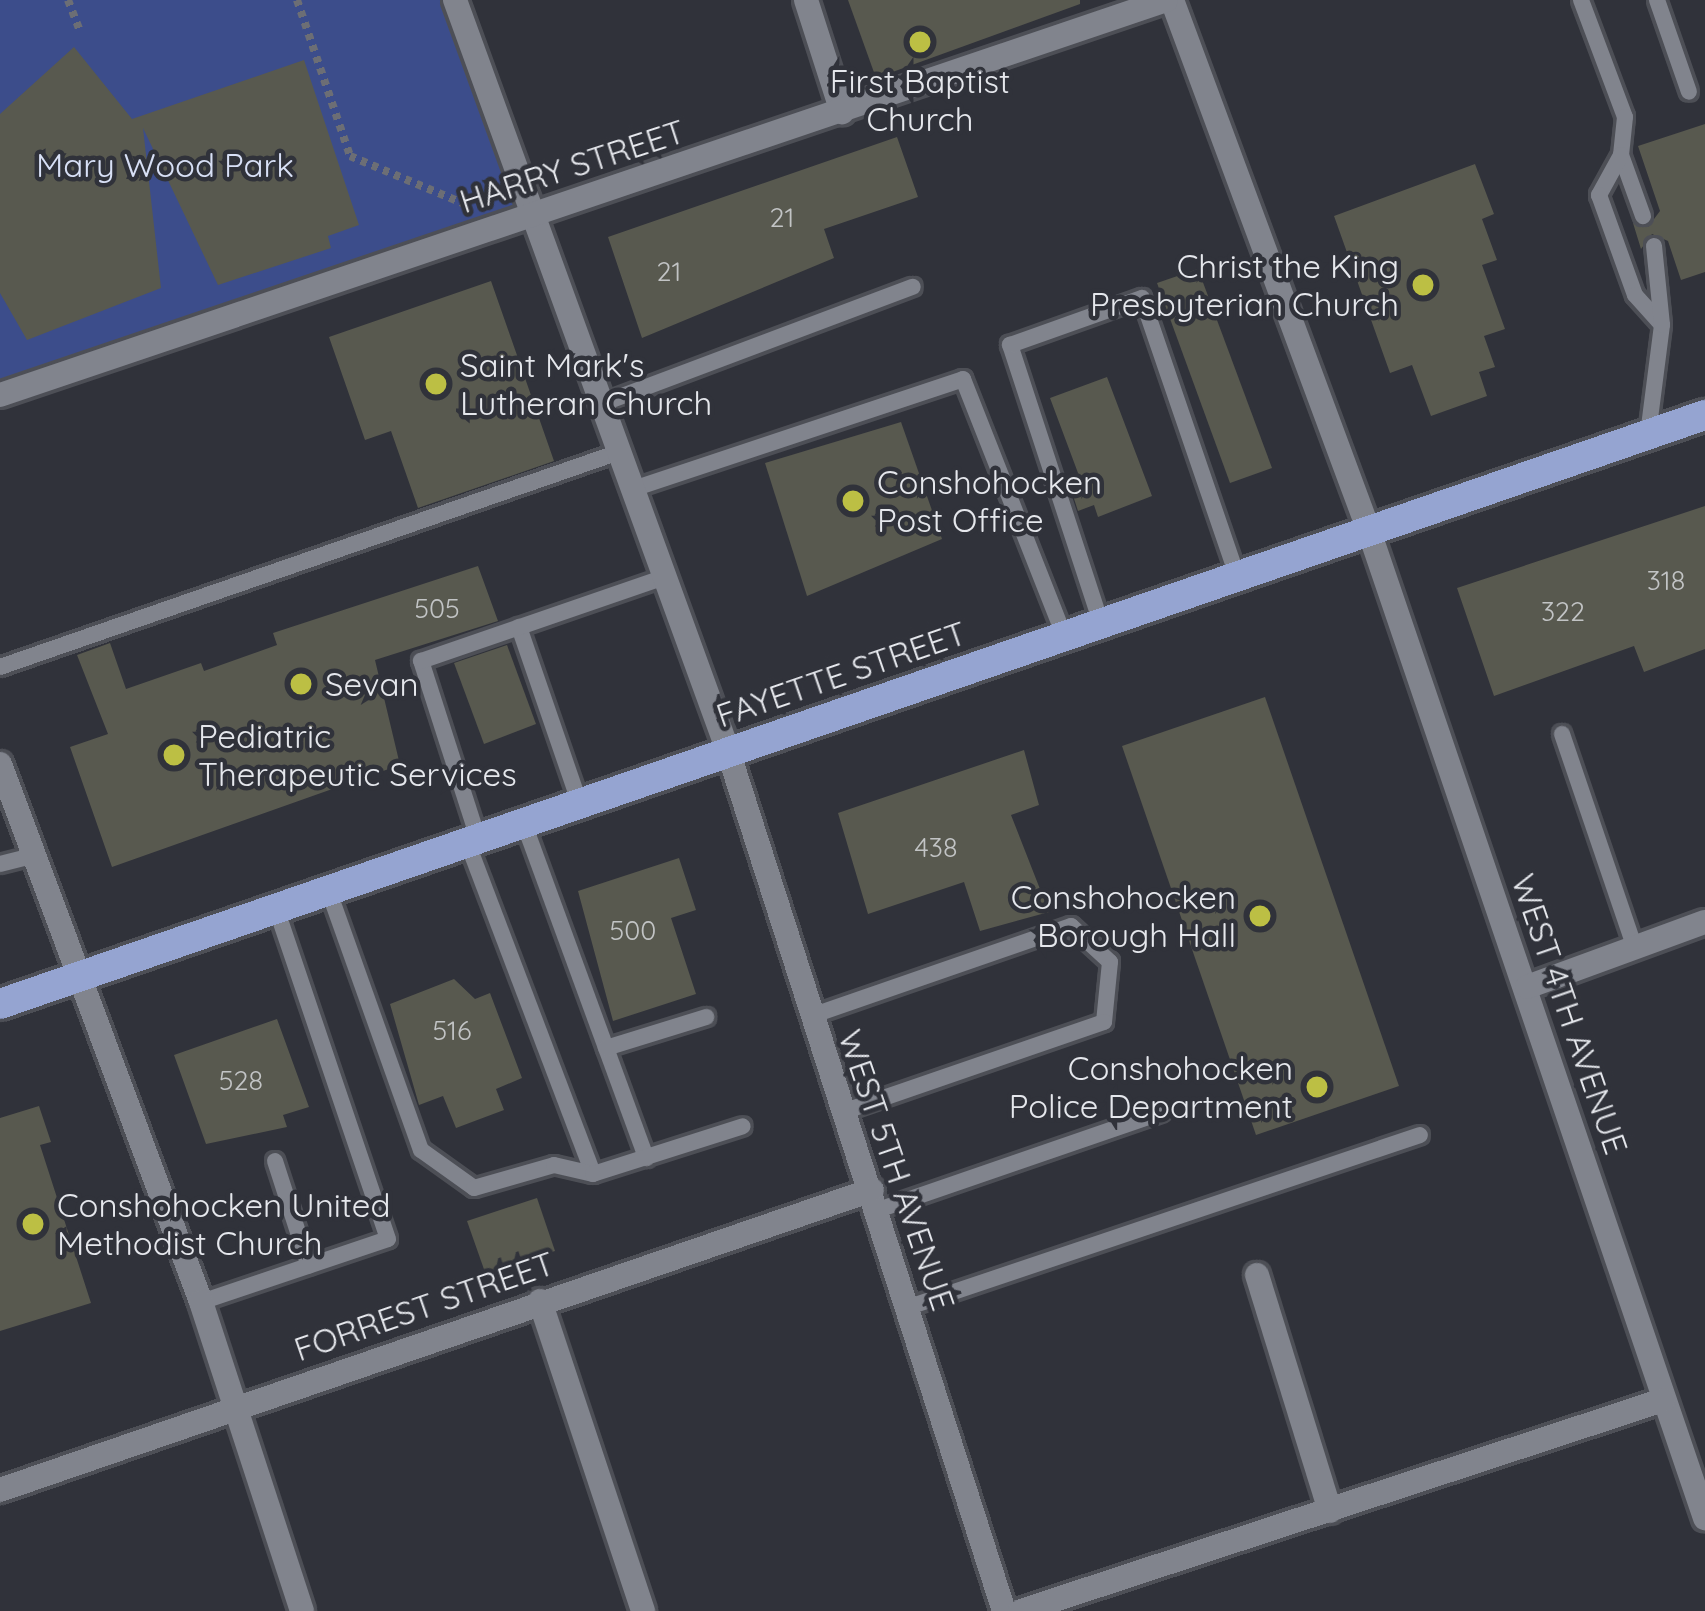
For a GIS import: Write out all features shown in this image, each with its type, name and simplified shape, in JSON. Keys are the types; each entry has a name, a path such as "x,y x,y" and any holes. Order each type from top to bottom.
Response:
{"main road":[{"name":"FAYETTE STREET","path":"0,1004 472,837 1705,415"}],"street":[{"name":"WEST 5TH AVENUE","path":"455,0 728,751 1004,1611"},
{"path":"806,0 842,112"},
{"name":"HARRY STREET","path":"0,395 1169,0"},
{"name":"WEST 4TH AVENUE","path":"1169,0 1369,531 1705,1518"},
{"path":"0,764 74,978 201,1302 302,1611"},
{"path":"1527,987 1705,922"},
{"name":"FORREST STREET","path":"0,1490 540,1301 875,1200"},
{"path":"1256,1275 1330,1511"},
{"path":"540,1301 643,1611"},
{"path":"1021,1611 1663,1400"}],"lane":[{"path":"1581,0 1625,117 1621,155 1599,195 1635,296 1662,325"},
{"path":"1657,0 1689,92"},
{"path":"1621,155 1643,216"},
{"path":"1648,434 1662,325 1654,246"},
{"path":"601,404 913,287"},
{"path":"1101,623 1010,345 1142,298 1237,576"},
{"path":"633,489 963,379 1064,636"},
{"path":"0,667 619,452"},
{"path":"592,1174 472,837 422,661 665,577"},
{"path":"519,627 579,801"},
{"path":"1562,734 1635,947"},
{"path":"523,820 646,1158"},
{"path":"0,864 32,856"},
{"path":"328,889 421,1150 474,1188 554,1165 592,1174 743,1126"},
{"path":"201,1302 388,1239 276,908"},
{"path":"811,1016 1071,926 1110,962 1104,1022 843,1112"},
{"path":"606,1048 706,1017"},
{"path":"875,1200 1162,1112"},
{"path":"909,1307 1420,1135"},
{"path":"275,1161 309,1266"}],"path":[{"path":"68,0 79,29"},
{"path":"297,0 350,156 468,205"}],"green space":[{"name":"Mary Wood Park","path":"0,0 455,0 529,215 0,395"}],"building":[{"name":"First Baptist Church","path":"848,0 1080,0 1080,4 876,78"},
{"path":"74,47 132,119 304,60 359,225 328,236 331,248 218,285 143,128 161,288 27,340 0,293 0,114"},
{"path":"1705,124 1705,272 1681,280 1668,241 1652,234 1641,249 1633,223 1648,227 1660,211 1638,146"},
{"path":"897,137 918,197 824,229 834,258 642,338 608,237"},
{"name":"Christ the King Presbyterian Church","path":"1475,164 1494,214 1482,219 1497,260 1482,265 1505,329 1484,336 1495,367 1479,372 1487,396 1431,416 1412,365 1390,373 1334,216"},
{"path":"1198,269 1272,468 1230,483 1157,283"},
{"name":"Saint Mark's Lutheran Church","path":"491,281 554,461 418,508 391,431 365,440 329,337"},
{"path":"1107,377 1152,496 1098,517 1094,505 1078,511 1067,477 1078,473 1050,398"},
{"name":"Conshohocken Post Office","path":"901,422 942,539 807,596 765,463"},
{"path":"1705,506 1705,649 1644,672 1634,646 1494,696 1457,588"},
{"path":"478,566 498,621 375,660 400,765 112,867 70,747 108,734 77,655 110,643 126,689 201,663 204,671 277,645 273,633"},
{"path":"507,645 536,724 484,744 454,663"},
{"name":"Conshohocken Borough Hall","path":"1265,697 1399,1086 1256,1135 1122,746"},
{"path":"1024,750 1039,805 1011,815 1049,912 980,931 964,882 868,914 838,813"},
{"path":"679,858 696,910 671,918 696,994 613,1021 578,891"},
{"path":"454,979 475,999 490,993 522,1078 496,1089 504,1110 456,1128 443,1096 419,1105 390,1004"},
{"path":"277,1019 309,1107 283,1115 287,1127 206,1144 174,1055"},
{"name":"Conshohocken United Methodist Church","path":"39,1106 51,1142 40,1145 91,1303 0,1331 0,1118"},
{"path":"537,1198 555,1251 486,1275 467,1221"}],"place":[{"name":"First Baptist Church","path":"920,42"},
{"name":"Christ the King Presbyterian Church","path":"1423,285"},
{"name":"Saint Mark's Lutheran Church","path":"436,384"},
{"name":"Conshohocken Post Office","path":"853,501"},
{"name":"Sevan","path":"301,684"},
{"name":"Pediatric Therapeutic Services","path":"174,755"},
{"name":"Conshohocken Borough Hall","path":"1260,916"},
{"name":"Conshohocken Police Department","path":"1317,1087"},
{"name":"Conshohocken United Methodist Church","path":"33,1224"}]}
